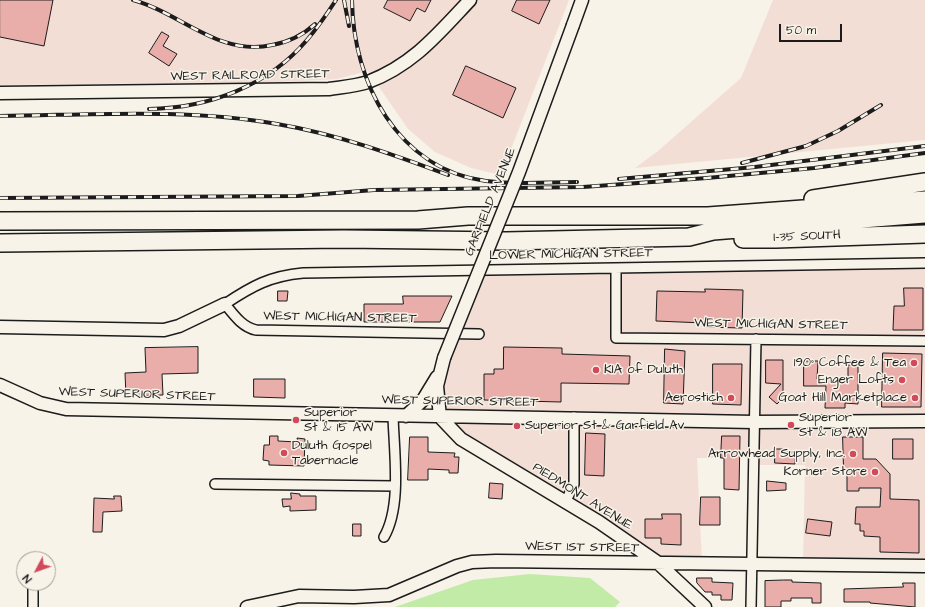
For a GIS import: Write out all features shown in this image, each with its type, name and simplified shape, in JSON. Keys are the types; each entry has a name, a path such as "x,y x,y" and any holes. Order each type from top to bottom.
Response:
{"highway":[{"path":"708,216 925,182"},
{"path":"0,221 418,220 468,216 708,216 925,200"},
{"path":"0,243 344,239 506,241 689,237 714,231 925,214"},
{"name":"I-35 SOUTH","path":"689,237 776,239 925,234"}],"street":[{"name":"WEST RAILROAD STREET","path":"0,93 329,89 363,83 386,74 421,52 470,0"},
{"name":"GARFIELD AVENUE","path":"440,417 437,386 439,373 444,358 518,172 582,0"},
{"name":"LOWER MICHIGAN STREET","path":"225,304 263,281 285,274 320,272 925,263"},
{"name":"WEST MICHIGAN STREET","path":"616,268 616,338 925,341"},
{"name":"WEST MICHIGAN STREET","path":"225,304 242,323 248,328 256,330 479,334"},
{"path":"0,327 164,330 179,326 225,304"},
{"path":"751,607 756,339"},
{"path":"406,416 423,400 439,373"},
{"name":"WEST SUPERIOR STREET","path":"0,385 40,403 66,409 754,422 925,421"},
{"path":"384,537 393,519 395,508 393,416"},
{"name":"PIEDMONT AVENUE","path":"440,417 461,439 598,522 657,562 705,607"},
{"path":"565,502 574,484 574,418"},
{"path":"214,484 395,486"},
{"name":"WEST 1ST STREET","path":"248,607 299,596 354,597 389,595 440,572 472,562 496,560 925,566"},
{"path":"33,591 33,607"}],"shaded area":[{"path":"0,0 569,0 501,175 471,168 435,152 408,129 368,71 337,79 280,82 0,85"},
{"path":"773,0 925,0 925,140 635,168 658,151 741,78"},
{"path":"925,263 925,566 803,565 805,465 753,465 753,458 697,458 702,563 657,562 461,439 438,401 476,270"}],"green space":[{"path":"530,574 590,578 620,602 615,607 395,607 473,580"}],"building":[{"path":"0,0 53,0 44,46 0,37"},
{"path":"388,0 431,0 425,12 417,8 410,21 384,8"},
{"path":"517,0 550,0 539,24 512,11"},
{"path":"162,32 169,36 163,46 177,54 169,66 149,53"},
{"path":"466,66 516,88 503,118 453,95"},
{"path":"904,288 923,288 923,330 893,330 894,306 904,306"},
{"path":"705,289 743,290 742,328 704,327 704,323 656,321 657,291 705,292"},
{"path":"278,291 288,291 287,301 278,301"},
{"path":"403,296 452,296 440,322 364,322 364,304 403,304"},
{"path":"198,347 198,373 162,374 163,395 126,396 125,373 146,372 145,348"},
{"path":"504,347 562,348 562,354 630,356 629,384 561,383 561,402 484,400 484,374 494,374 494,369 503,369"},
{"path":"665,349 685,351 683,404 664,403"},
{"name":"Enger Lofts","path":"883,353 922,354 921,407 882,407"},
{"path":"766,360 783,360 783,393 779,397 782,399 777,404 769,397 781,384 766,383"},
{"path":"804,361 818,361 817,379 848,379 848,365 858,365 858,404 845,403 845,408 825,408 826,386 804,386"},
{"path":"713,364 742,364 741,405 713,404"},
{"path":"254,379 285,379 285,398 254,397"},
{"path":"586,433 605,434 604,476 585,475"},
{"name":"Duluth Gospel Tabernacle","path":"270,436 278,436 278,441 298,442 297,438 305,439 304,466 269,465 269,461 263,460 264,445 269,445"},
{"path":"722,436 740,436 739,490 724,489 724,458 721,458"},
{"path":"410,437 428,437 428,452 455,453 454,457 459,457 458,473 449,473 449,470 428,469 428,480 408,480"},
{"path":"843,437 863,437 863,459 876,459 890,474 890,499 919,500 919,553 880,552 880,537 864,536 864,531 860,531 860,524 855,524 856,507 880,507 881,488 859,488 859,491 847,491 847,470 844,470"},
{"path":"893,439 913,439 913,459 893,459"},
{"path":"775,449 784,449 784,452 795,452 795,464 775,463"},
{"path":"767,481 786,483 786,490 767,491"},
{"path":"490,483 503,484 502,499 489,498"},
{"path":"291,493 300,494 300,496 316,496 316,510 290,511 290,506 283,507 282,499 291,499"},
{"path":"114,496 121,496 122,511 103,512 102,532 93,532 94,498 114,499"},
{"path":"701,497 720,497 720,525 700,525"},
{"path":"662,514 681,514 681,545 661,544 661,538 645,538 645,519 662,519"},
{"path":"808,519 832,522 830,536 806,533"},
{"path":"353,524 361,524 361,536 353,536"},
{"path":"697,578 712,578 712,582 733,583 732,600 721,600 721,595 712,595 712,592 705,592 697,583"},
{"path":"792,580 792,582 821,583 821,603 812,603 812,598 791,598 791,601 781,601 781,607 765,607 765,581"},
{"path":"903,583 915,583 915,607 870,602 844,602 844,589 903,587"}],"railway":[{"path":"133,0 151,6 201,32 235,45 253,47 278,44 300,35 315,24"},
{"path":"149,109 171,108 215,99 256,82 274,70 307,40 336,0"},
{"path":"344,0 349,26"},
{"path":"352,0 354,31 361,61 371,90 386,117 405,140 428,159 455,173 486,181 520,183 577,182"},
{"path":"742,163 806,146 838,131 881,105"},
{"path":"0,116 174,114 243,119 321,133 385,152 448,175"},
{"path":"619,179 755,167 925,146"},
{"path":"0,198 298,196 374,190 583,187 814,168 925,153"}],"place":[{"name":"190° Coffee & Tea","path":"914,363"},
{"name":"KIA of Duluth","path":"596,370"},
{"name":"Enger Lofts","path":"902,380"},
{"name":"Aerostich","path":"731,398"},
{"name":"Goat Hill Marketplace","path":"915,398"},
{"name":"Superior St & 15 AW","path":"296,420"},
{"name":"Superior St & 18 AW","path":"791,425"},
{"name":"Superior St & Garfield Av","path":"517,426"},
{"name":"Duluth Gospel Tabernacle","path":"284,453"},
{"name":"Arrowhead Supply, Inc.","path":"853,454"},
{"name":"Korner Store","path":"875,472"}]}
